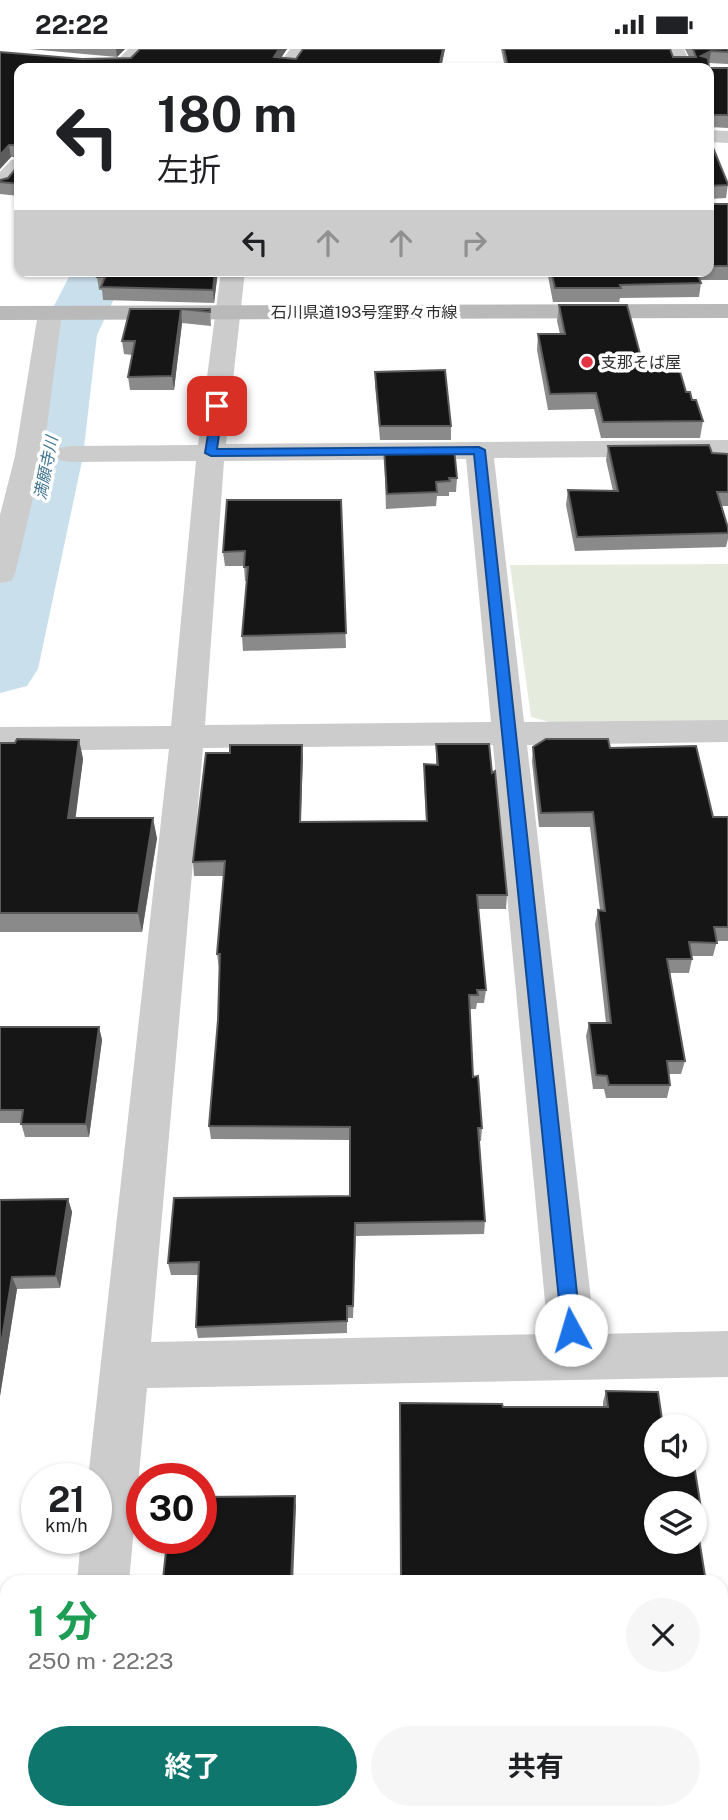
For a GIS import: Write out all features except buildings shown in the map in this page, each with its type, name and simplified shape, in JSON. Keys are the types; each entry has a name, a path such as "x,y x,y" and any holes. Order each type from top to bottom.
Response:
{"main road":[{"name":"石川県道193号窪野々市線","path":"0,313 728,311"}],"street":[{"path":"124,63 139,49"},
{"path":"0,184 14,170"},
{"path":"104,1575 187,737 211,453 233,277"},
{"path":"0,574 67,313"},
{"path":"70,454 728,448"},
{"path":"479,450 574,1357"},
{"path":"1,739 728,731"},
{"path":"125,1365 728,1354"}],"green space":[{"path":"728,564 728,724 553,723 531,717 510,565"}],"waterway":[{"name":"満願寺川","path":"0,669 51,456 68,335 97,277"}],"place":[{"name":"支那そば屋","path":"587,362"}],"route":[{"path":"217,406 211,453 479,450 571,1330"}]}
